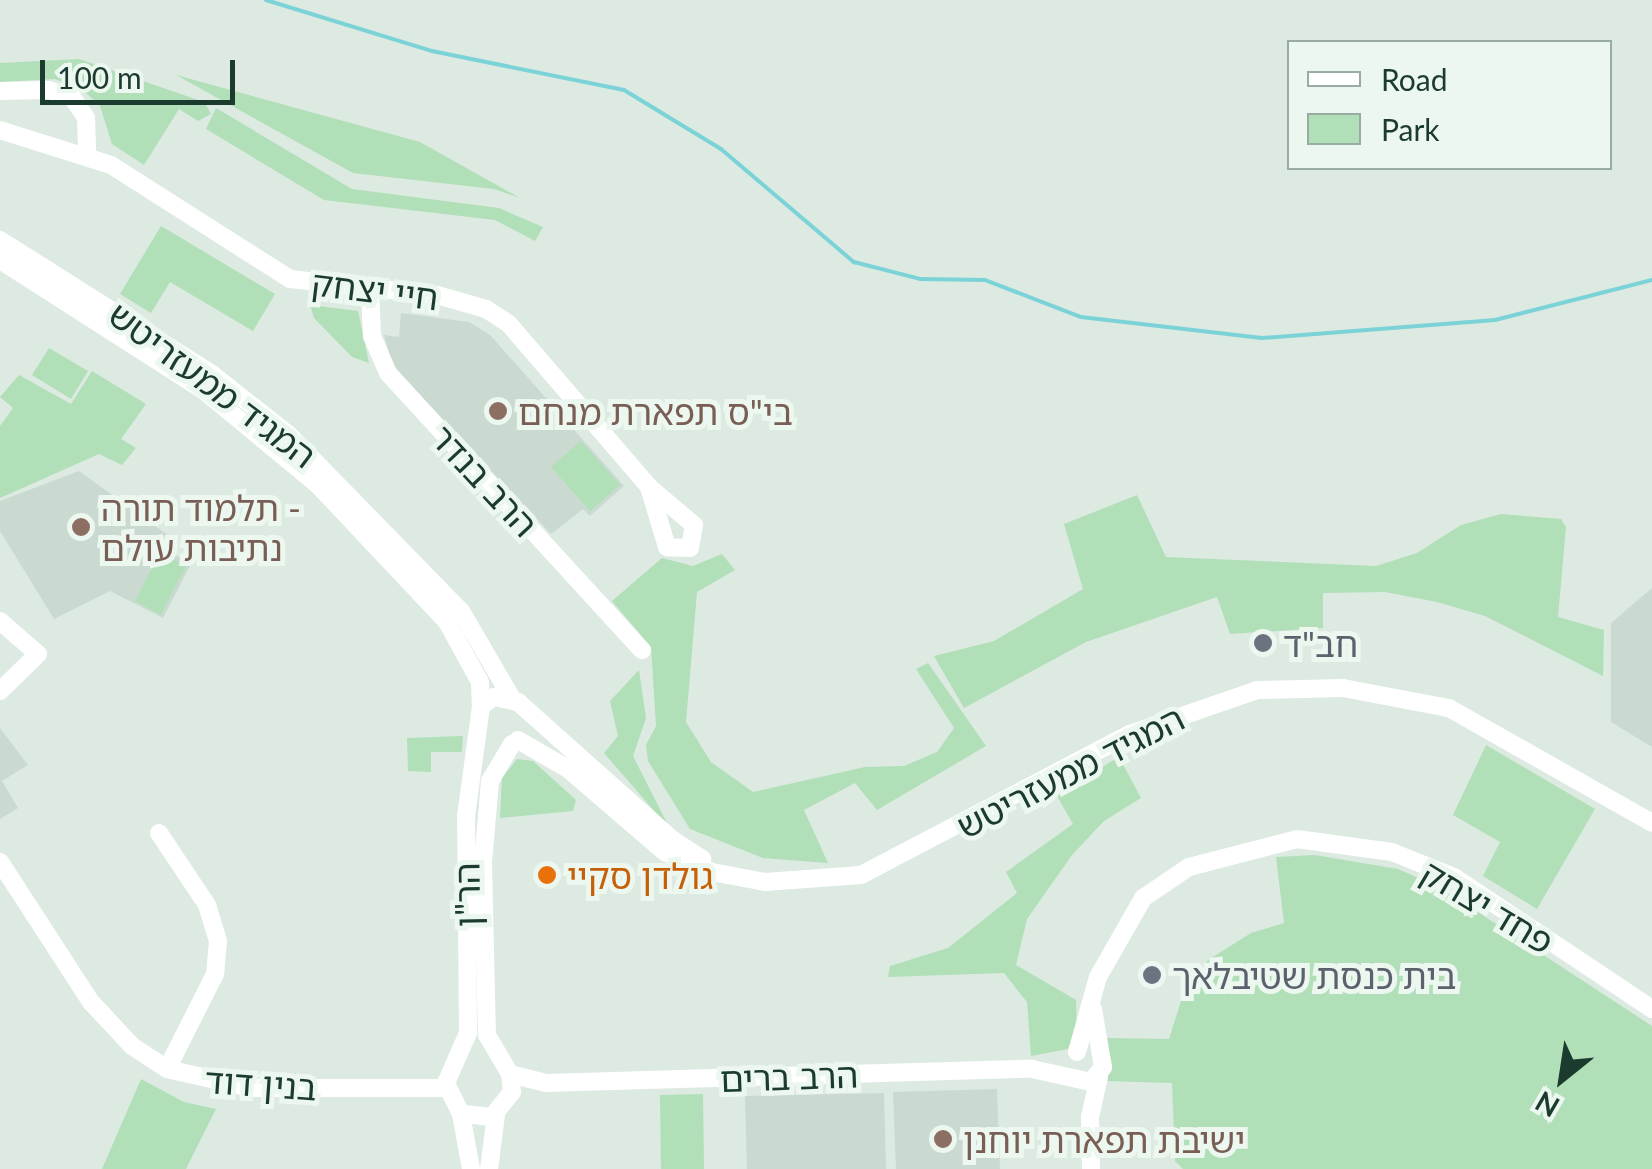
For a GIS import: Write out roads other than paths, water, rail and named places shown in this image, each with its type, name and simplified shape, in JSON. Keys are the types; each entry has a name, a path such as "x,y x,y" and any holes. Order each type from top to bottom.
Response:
{"street":[{"path":"0,91 49,90 72,98 86,118 87,154"},
{"name":"חיי יצחק","path":"0,130 87,154 272,271 306,284 470,302 499,316 649,487 672,523"},
{"name":"המגיד ממעזריטש","path":"0,240 206,370 289,435 461,611 517,703 672,840 765,882"},
{"name":"המגיד ממעזריטש","path":"0,260 202,388 318,484 447,622 480,682 481,706"},
{"name":"הרב בנדר","path":"370,290 372,336 388,373 642,650"},
{"path":"0,620 38,654 0,691"},
{"name":"המגיד ממעזריטש","path":"515,742 568,769 665,852 712,872 765,882 861,876 1130,734 1257,690 1343,688 1449,708 1651,820"},
{"path":"494,696 517,703 527,722 515,742 490,744 477,727 481,706 494,696"},
{"name":"הר\"ן","path":"456,1062 468,1033 466,816 477,727"},
{"name":"הר\"ן","path":"505,1068 487,1035 484,817 495,764 515,742"},
{"path":"158,833 207,906 218,941 215,974 168,1068"},
{"name":"פחד יצחק","path":"1076,1078 1076,1053 1098,976 1143,898 1189,867 1298,840 1392,852 1454,877 1652,1009"},
{"name":"בנין דוד","path":"0,862 91,1002 132,1046 168,1068 250,1088 446,1088"},
{"name":"פחד יצחק","path":"1092,1004 1099,1076"},
{"path":"1076,1053 1098,1053"},
{"name":"הרב ברים","path":"1032,1069 1076,1053"},
{"path":"471,1169 461,1114 446,1088 456,1062 476,1054 505,1068 511,1096 496,1115 488,1169"},
{"name":"הרב ברים","path":"505,1068 546,1083"},
{"name":"הרב ברים","path":"511,1096 546,1083 1032,1069 1076,1078"},
{"path":"1090,1118 1076,1078 1099,1076 1090,1118 1092,1169"},
{"path":"461,1114 478,1120 496,1115"}],"waterway":[{"path":"266,0 432,51 624,90 721,149 854,262 920,279 985,280 1081,317 1262,338 1495,320 1652,280"}],"place":[{"name":"בי\"ס תפארת מנחם","path":"498,411"},
{"name":"תלמוד תורה - נתיבות עולם","path":"81,527"},
{"name":"חב\"ד","path":"1263,643"},
{"name":"גולדן סקיי","path":"547,875"},
{"name":"בית כנסת שטיבלאך","path":"1152,975"},
{"name":"ישיבת תפארת יוחנן","path":"943,1139"}]}
